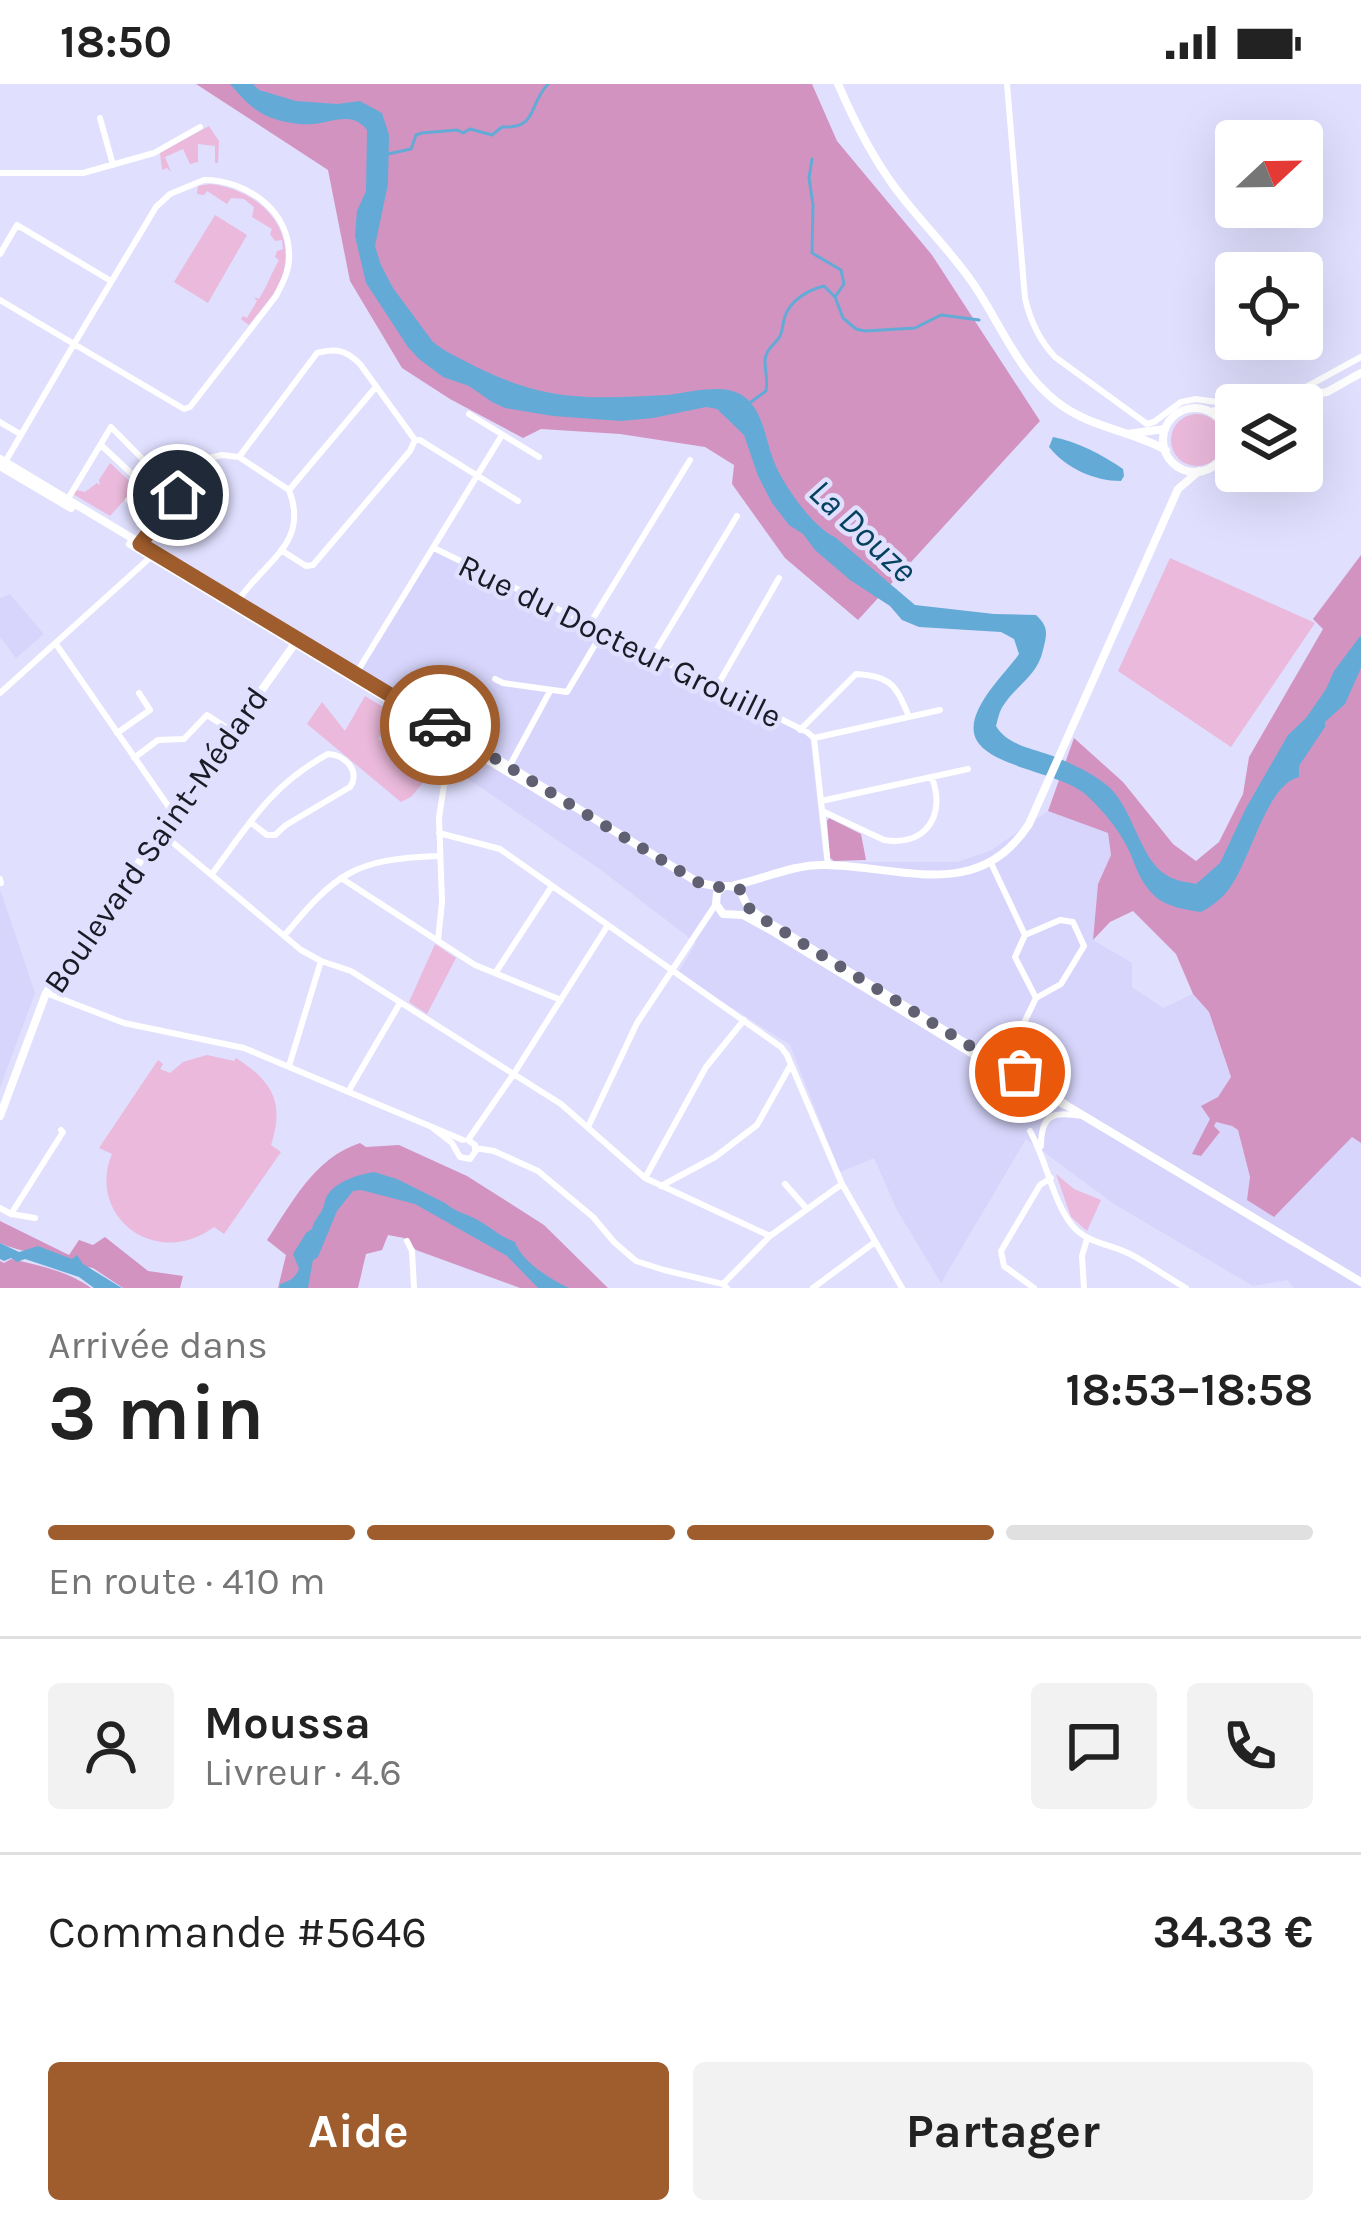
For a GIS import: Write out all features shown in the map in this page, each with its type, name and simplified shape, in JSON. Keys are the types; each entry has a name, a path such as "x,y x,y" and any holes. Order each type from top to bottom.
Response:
{"main road":[{"path":"838,84 879,165 968,276 1029,374 1069,410 1166,450 1180,467 1199,471 1215,463"},
{"path":"1323,393 1361,373"},
{"path":"1166,450 1166,429 1173,418 1184,410 1215,411"},
{"path":"1211,412 1215,417"},
{"path":"1125,434 1166,429"},
{"path":"2,463 701,884 728,886 828,865 942,876 966,872 1005,854 1018,840 1048,781 1178,489 1180,467"},
{"path":"1178,489 1199,471"},
{"name":"Boulevard Saint-Médard","path":"0,1116 46,993 297,640"},
{"path":"508,769 715,902 723,914 737,914 774,932 994,1068 999,1078 1069,1107"},
{"path":"737,914 759,880"},
{"path":"728,886 742,891 763,919 983,1054 1013,1060 1026,1079 1069,1107 1361,1282"},
{"path":"715,902 728,886"},
{"path":"994,1068 1004,1058"},
{"path":"1010,1079 1017,1069"}],"street":[{"path":"1007,84 1025,298 1029,316 1055,357 1147,424 1181,402 1217,402 1306,387 1361,357"},
{"path":"100,118 113,164"},
{"path":"0,173 83,173 154,153 200,127"},
{"path":"0,300 74,344 184,409 276,296 290,257 284,229 272,208 237,184 204,180 170,194 147,219 74,344 2,463"},
{"path":"0,254 17,225 111,281"},
{"path":"239,457 317,353 335,349 360,364 415,440 518,501"},
{"path":"289,490 375,388"},
{"path":"469,414 539,457"},
{"path":"0,422 20,434"},
{"path":"65,502 111,427 178,495"},
{"path":"355,676 502,435"},
{"path":"281,550 306,566 313,565 415,440"},
{"path":"99,447 168,508"},
{"path":"139,546 205,459 239,457 289,490 296,508 296,528 235,604"},
{"path":"589,625 690,460"},
{"path":"154,526 128,500 156,474"},
{"path":"652,657 737,516"},
{"name":"Rue du Docteur Grouille","path":"434,548 807,733"},
{"path":"0,693 154,555"},
{"path":"716,688 779,578"},
{"path":"495,679 567,692 602,633"},
{"path":"56,644 173,813"},
{"path":"807,733 856,674 862,673 892,683 909,717"},
{"path":"508,769 550,691"},
{"path":"117,733 150,710 139,694"},
{"path":"807,733 940,710"},
{"path":"134,758 158,740 184,739 207,715 224,726"},
{"path":"807,733 828,865"},
{"path":"438,940 444,785 467,744"},
{"path":"211,876 250,822 282,785 324,756 336,755 355,772 350,787 274,835 250,822"},
{"path":"822,806 968,769"},
{"path":"822,806 895,842 923,832 933,820 937,792 932,778"},
{"path":"159,832 302,950 351,971 561,1104 645,1178 770,1236"},
{"path":"439,833 496,847 781,1047 842,1184 902,1288"},
{"path":"284,936 323,889 365,865 439,856"},
{"path":"991,863 1025,935"},
{"path":"340,878 476,965 561,1000"},
{"path":"496,972 552,886"},
{"path":"587,1127 638,1023 715,902"},
{"path":"704,924 723,914"},
{"path":"1004,1058 1036,998 1061,984 1084,946 1072,922 1060,920 1025,935 1015,957 1036,998"},
{"path":"456,1149 513,1075 608,925"},
{"path":"290,1066 321,961"},
{"path":"46,993 124,1023 244,1048 473,1143 474,1155 460,1157 430,1127"},
{"path":"348,1092 400,1003"},
{"path":"645,1178 706,1067 744,1020"},
{"path":"661,1186 715,1157 757,1125 790,1064"},
{"path":"1040,1149 1042,1127 1050,1116 1084,1116"},
{"path":"10,1214 61,1130"},
{"path":"1030,1131 1070,1223 1088,1239 1128,1253 1186,1288"},
{"path":"475,1148 494,1151 538,1172 593,1217 636,1261 725,1286 770,1236 842,1184"},
{"path":"1034,1288 1004,1266 1001,1251 1040,1185 1051,1178"},
{"path":"785,1184 807,1209"},
{"path":"0,1208 34,1218"},
{"path":"1084,1288 1081,1262 1088,1239"},
{"path":"407,1241 414,1288"},
{"path":"813,1288 874,1242"}],"shaded area":[{"path":"196,84 812,84 837,141 932,255 1040,421 858,620 785,558 732,484 734,465 705,447 620,434 541,429 523,438 402,368 350,281 328,170"},
{"path":"230,84 253,84 296,101 360,101 382,113 389,135 388,184 375,246 393,288 444,350 507,380 557,394 620,397 713,389 740,394 758,414 777,469 808,514 915,605 1036,615 1046,631 1040,659 1003,706 996,726 1014,742 1104,783 1122,804 1150,858 1171,878 1196,884 1220,863 1288,735 1306,718 1361,635 1361,668 1345,704 1325,722 1299,766 1299,777 1287,784 1266,812 1233,884 1201,912 1161,901 1142,880 1112,824 1084,793 985,750 977,741 975,719 1019,654 1014,639 1001,632 919,627 902,620 890,606 850,580 789,525 758,476 744,435 717,409 621,421 505,408 443,377 419,359 366,283 355,236 357,211 366,191 367,130 349,119 309,124 275,119 255,109"},
{"path":"209,126 219,141 218,163 215,146 198,144 198,162 190,164 183,149 165,157 171,172 162,170 160,153"},
{"path":"210,184 258,202 279,227 284,242 282,277 249,325 241,319 247,318 257,301 254,297 259,299 279,260 275,257 283,249 282,240 275,241 272,229 252,217 254,207 244,199 231,198 227,204 207,191 197,194 198,186"},
{"path":"215,215 247,235 208,303 174,282"},
{"path":"1187,416 1215,420 1215,460 1187,464 1173,450 1173,430"},
{"path":"1053,437 1098,454 1123,469 1124,476 1121,481 1111,480 1072,467 1049,447"},
{"path":"110,463 136,487 110,516 73,494 100,485"},
{"path":"433,548 810,736 824,862 957,862 990,851 1048,811 1108,833 1111,855 1098,884 1093,940 1132,963 1132,987 1163,1008 1193,994 1209,1012 1231,1078 1218,1097 1201,1156 1220,1133 1216,1122 1238,1130 1250,1177 1352,1137 1361,1143 1361,1288 1294,1288 1287,1280 1253,1286 1114,1204 1026,1139 941,1283 897,1210 874,1158 840,1172 790,1045 678,973 696,943 601,870 461,774 443,777 377,738 392,712 357,668"},
{"path":"1361,555 1361,1143 1352,1137 1274,1217 1247,1200 1250,1177 1238,1130 1216,1122 1220,1132 1201,1156 1192,1154 1210,1119 1201,1106 1218,1097 1231,1077 1209,1012 1193,994 1176,954 1133,911 1110,922 1093,940 1098,884 1111,855 1108,833 1048,811 1074,738 1123,782 1173,844 1196,861 1219,842 1243,794 1249,757 1323,629 1313,619"},
{"path":"1170,558 1315,623 1231,747 1118,671"},
{"path":"10,594 44,634 16,658 0,637 0,598"},
{"path":"365,696 393,713 378,739 432,772 401,802 307,724 322,702 345,731"},
{"path":"829,818 861,834 866,860 830,858"},
{"path":"0,889 35,993 0,1088"},
{"path":"435,944 456,958 427,1014 409,1002"},
{"path":"207,1055 236,1058 267,1084 276,1105 271,1145 281,1152 224,1234 214,1227 192,1239 149,1239 118,1216 109,1198 112,1154 99,1148 158,1060 163,1064 160,1069 170,1073 183,1062"},
{"path":"360,1143 366,1147 399,1145 467,1176 544,1225 608,1288 520,1288 388,1235 382,1250 366,1254 358,1288 278,1288 286,1255 267,1240 317,1171"},
{"path":"374,1172 397,1179 515,1242 530,1263 569,1288 538,1288 507,1256 415,1204 361,1190 353,1191 337,1211 313,1260 308,1288 280,1288 299,1269 293,1254 312,1229 329,1193 350,1179"},
{"path":"1056,1174 1074,1189 1101,1200 1087,1231 1071,1217"},
{"path":"0,1221 69,1255 79,1240 93,1245 105,1237 148,1271 183,1276 180,1288 123,1288 93,1268 6,1246 0,1243"},
{"path":"0,1243 19,1252 38,1246 72,1259 77,1255 83,1264 122,1288 94,1288 79,1277 25,1259 4,1261"},
{"path":"11,1259 63,1273 91,1288 0,1288 0,1261"}],"waterway":[{"path":"388,154 411,149 416,135 422,133 470,129 492,135 502,127 522,124 548,84"},
{"path":"812,159 812,253 841,270 844,284 835,297"},
{"path":"751,402 766,391 765,357 780,336 788,310 801,296 818,288 824,286 835,297 843,318 865,331 915,328 941,315 979,320"}],"way so far":[{"path":"440,725 701,884 736,887 749,908 763,919 983,1054 1011,1058 1020,1072"}],"route":[{"path":"178,495 140,544 440,725"}],"water label":[{"name":"La Douze","path":"863,531"}]}
